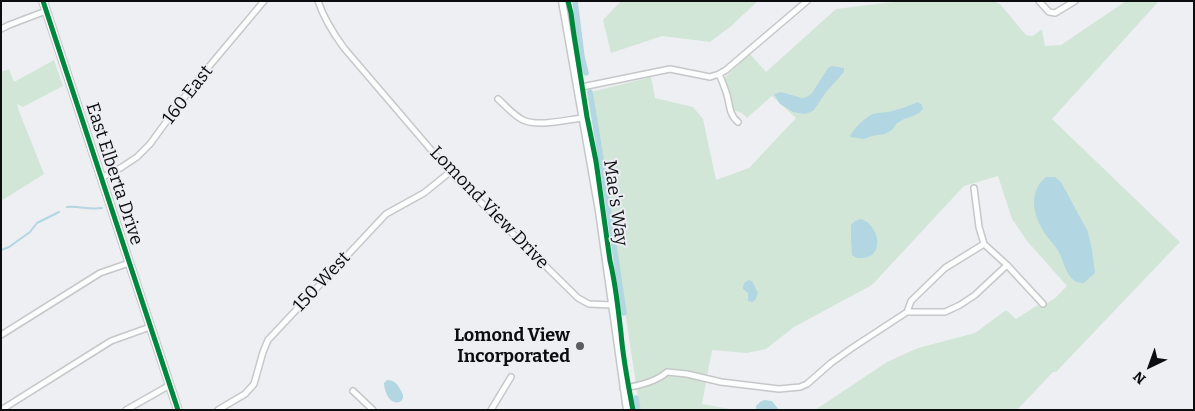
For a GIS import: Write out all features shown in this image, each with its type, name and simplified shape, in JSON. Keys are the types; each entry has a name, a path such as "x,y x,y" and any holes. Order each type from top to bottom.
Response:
{"main road":[{"name":"East Elberta Drive","path":"42,1 178,410"}],"street":[{"name":"160 East","path":"101,178 137,157 150,144 191,88 264,1"},
{"name":"Lomond View Drive","path":"318,1 332,32 344,48 450,172 578,298 589,304 612,305"},
{"path":"562,1 599,210 626,410"},
{"path":"577,88 670,69 710,77 719,74 807,1"},
{"path":"1039,1 1049,12 1055,13 1075,1"},
{"path":"1,29 46,12"},
{"path":"719,74 727,93 731,113 738,122"},
{"path":"498,98 523,120 539,123 582,118"},
{"name":"150 West","path":"218,410 246,394 254,384 268,340 386,214 424,193 450,172"},
{"path":"974,188 979,227 984,244 1007,265 1043,304"},
{"path":"907,312 911,301 945,268 984,244"},
{"path":"1,335 100,274 129,263"},
{"path":"623,388 642,384 667,372 687,374 721,382 779,389 800,387 807,384 852,348 907,312 945,312 960,305 975,295 1007,265"},
{"path":"1,410 111,341 150,327"},
{"path":"491,410 511,377"},
{"path":"126,410 170,384"},
{"path":"353,391 373,410"}],"green space":[{"path":"621,1 758,1 730,27 710,42 662,36 611,53 603,20"},
{"path":"901,1 993,1 1000,4 1026,35 1033,36 1042,29 1045,46 1061,45 1126,1 1159,1 1052,119 1180,242 1056,372 1053,372 1017,410 815,410 887,362 918,348 975,333 1006,310 1016,319 1038,305 1041,307 1055,298 1067,286 1027,241 1012,219 998,176 964,186 872,285 794,327 766,349 747,353 712,350 702,404 736,410 640,410 622,292 587,93 651,77 655,98 693,107 703,119 716,180 749,168 796,118 772,96 747,118 742,113 733,110 729,89 724,78 750,54 766,72 836,9"},
{"path":"54,60 63,86 23,107 17,104 44,174 1,201 1,72 9,69 14,82"}],"water":[{"path":"832,66 844,68 844,72 826,92 813,111 805,114 793,112 780,104 774,94 781,92 802,98 807,97 812,93 828,68"},
{"path":"918,102 922,105 923,109 919,113 897,123 892,130 885,134 864,139 850,136 860,124 873,114 895,110"},
{"path":"1046,177 1055,177 1061,182 1088,232 1095,273 1084,283 1073,280 1070,276 1060,254 1044,233 1038,221 1034,207 1035,194 1037,188"},
{"path":"861,219 866,221 873,229 876,234 877,245 872,255 857,258 852,255 851,225"},
{"path":"749,280 752,281 758,293 752,302 748,301 748,293 743,289 744,283"},
{"path":"387,380 393,381 399,387 403,395 401,401 394,402 390,400 384,385"},
{"path":"764,400 772,401 779,410 756,410 756,406"}],"waterway":[{"path":"575,1 582,57 586,73"},
{"path":"590,92 624,313"},
{"path":"67,207 102,208"},
{"path":"1,250 9,247 30,232 37,223 59,212"},
{"path":"636,398 638,410"}],"cycle path":[{"path":"43,1 178,410"},
{"name":"Mae's Way","path":"568,1 596,161 617,297 624,362 633,410"}],"place":[{"name":"Lomond View Incorporated","path":"580,346"}]}
